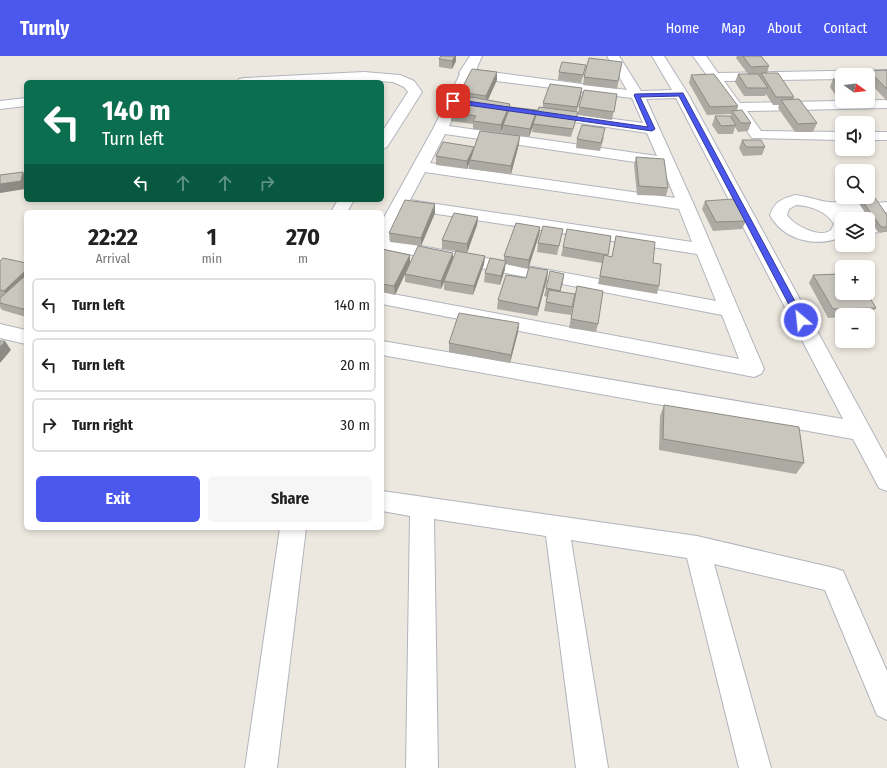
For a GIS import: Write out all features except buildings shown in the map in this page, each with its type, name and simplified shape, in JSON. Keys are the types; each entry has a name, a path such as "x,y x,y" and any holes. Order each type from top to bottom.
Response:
{"street":[{"path":"384,233 440,129 466,73 476,56"},
{"path":"384,298 754,369 668,163 637,95 613,56"},
{"path":"658,56 681,94 887,481"},
{"path":"698,56 716,77 756,135 835,136"},
{"path":"466,73 637,95 681,94"},
{"path":"716,77 887,74"},
{"path":"284,80 364,76 395,78 409,84 415,92 384,141"},
{"path":"453,101 469,103"},
{"path":"0,105 24,102"},
{"path":"736,107 887,104"},
{"path":"530,112 652,129"},
{"path":"440,129 668,163"},
{"path":"875,136 887,136"},
{"path":"419,166 686,205"},
{"path":"802,234 785,225 780,219 780,208 784,204 799,201 818,204 835,212"},
{"path":"399,203 703,249"},
{"path":"827,207 875,208"},
{"path":"756,236 802,234 822,237 835,231"},
{"path":"384,244 729,310"},
{"path":"0,331 24,337"},
{"path":"384,348 860,430"},
{"path":"384,501 697,548 834,580 887,705"},
{"path":"422,507 422,768"},
{"path":"557,528 592,768"},
{"path":"261,768 293,530"},
{"path":"697,548 755,768"}],"route":[{"path":"453,101 652,129 637,95 681,94 801,320"}]}
